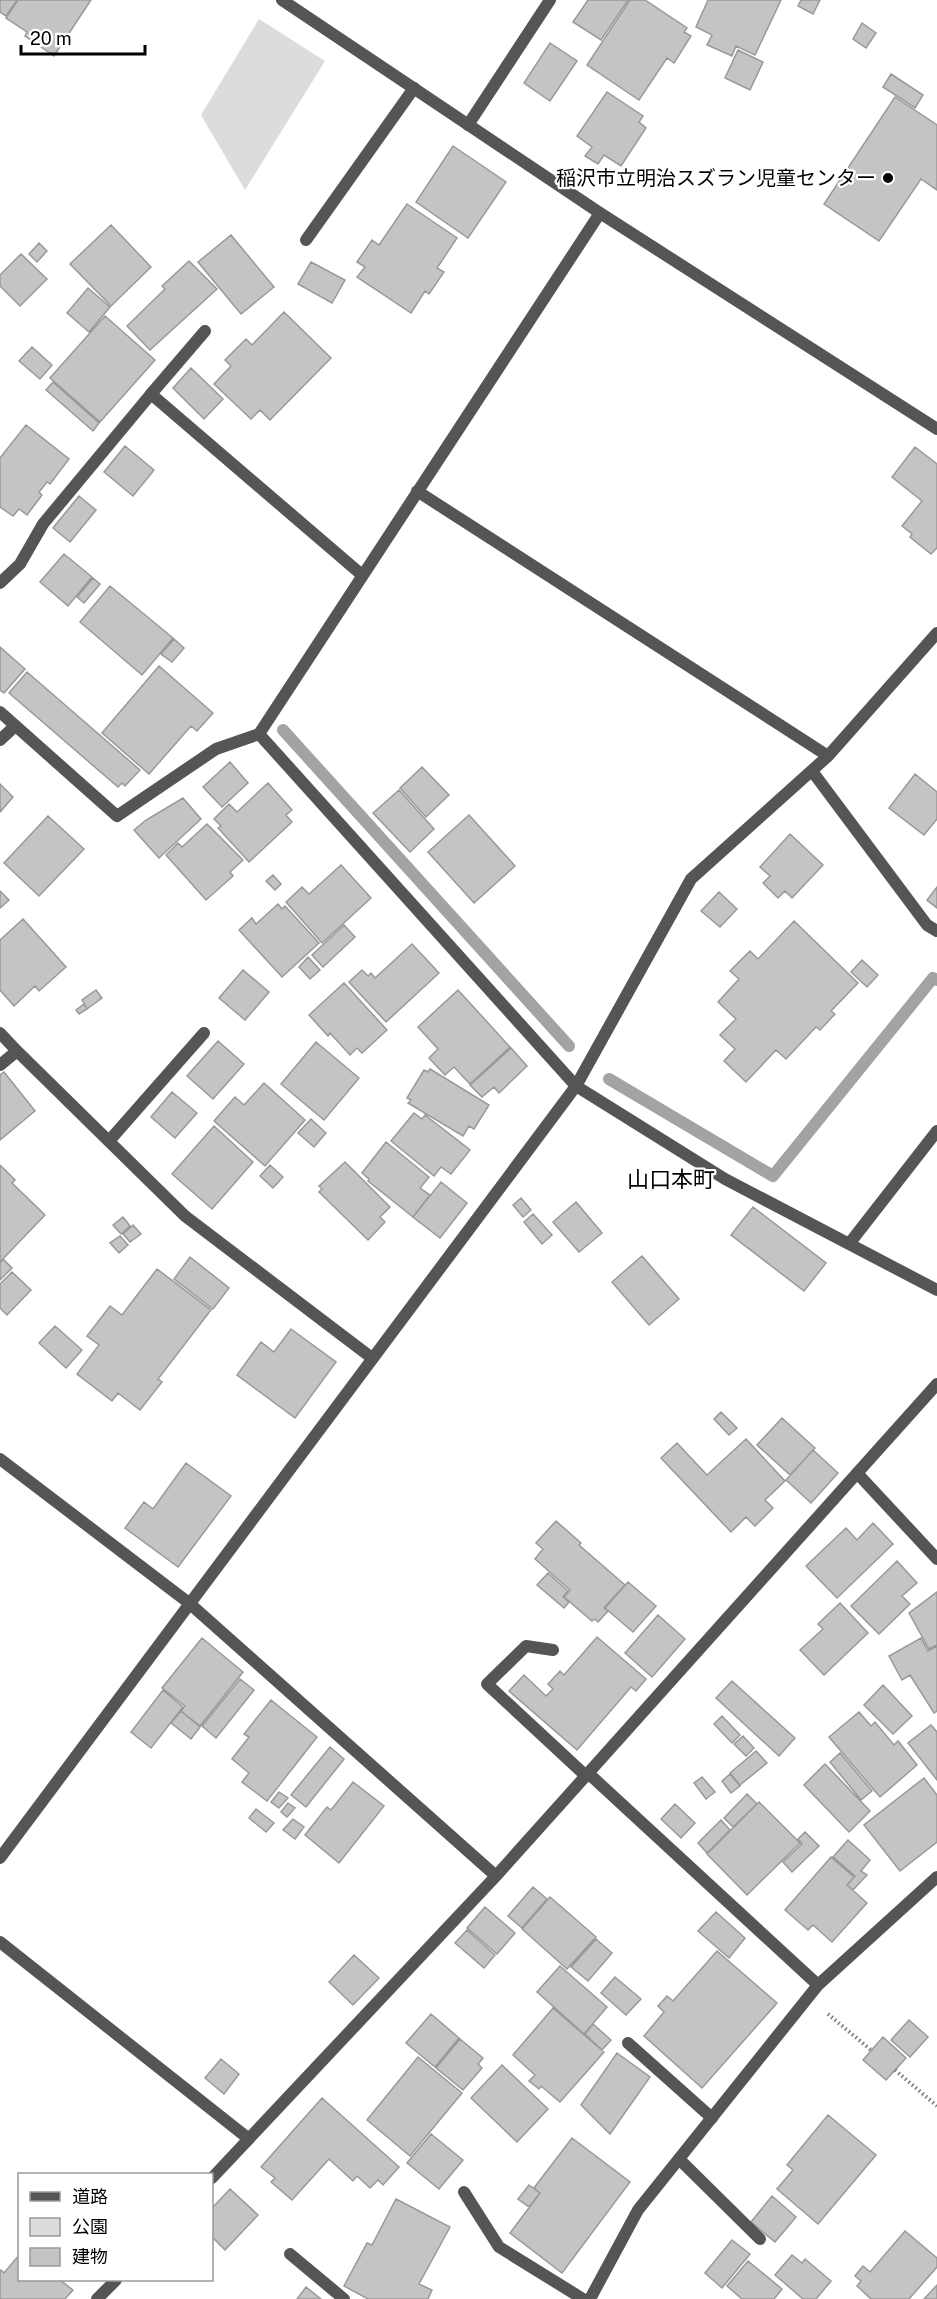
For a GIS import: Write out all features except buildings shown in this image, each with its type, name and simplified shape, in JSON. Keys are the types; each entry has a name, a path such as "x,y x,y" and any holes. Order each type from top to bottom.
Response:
{"street":[{"path":"282,0 600,213 937,429"},
{"path":"468,125 550,0"},
{"path":"306,240 414,88"},
{"path":"0,712 117,816 216,749 259,734 600,213"},
{"path":"0,583 20,564 43,524 205,331"},
{"path":"151,394 362,575"},
{"path":"417,491 828,756"},
{"path":"0,1858 576,1086 691,879 828,756 937,633"},
{"path":"0,740 15,726"},
{"path":"259,734 576,1086 725,1179 937,1290"},
{"path":"812,771 927,925 937,931"},
{"path":"0,1033 185,1216 372,1358"},
{"path":"109,1141 204,1033"},
{"path":"0,1065 17,1051"},
{"path":"849,1244 937,1131"},
{"path":"213,2177 496,1876 937,1384"},
{"path":"0,1459 189,1603 496,1876"},
{"path":"857,1473 937,1559"},
{"path":"553,1650 526,1646 487,1684 819,1985"},
{"path":"590,2299 638,2210 809,1997 819,1985 937,1877"},
{"path":"0,1942 249,2139"},
{"path":"628,2043 712,2118"},
{"path":"679,2159 760,2239"},
{"path":"464,2193 499,2247 583,2299"},
{"path":"290,2254 344,2299"},
{"path":"97,2299 115,2281"}],"path":[{"path":"809,1997 871,2050"},
{"path":"895,2070 937,2106"}],"green space":[{"path":"259,19 325,61 245,190 201,115"}],"waterway":[{"path":"283,730 569,1046"},
{"path":"609,1079 773,1176 933,978 937,980"}],"place":[{"name":"稲沢市立明治スズラン児童センター","path":"888,178"}],"district":[{"name":"山口本町","path":"671,1179"}]}
